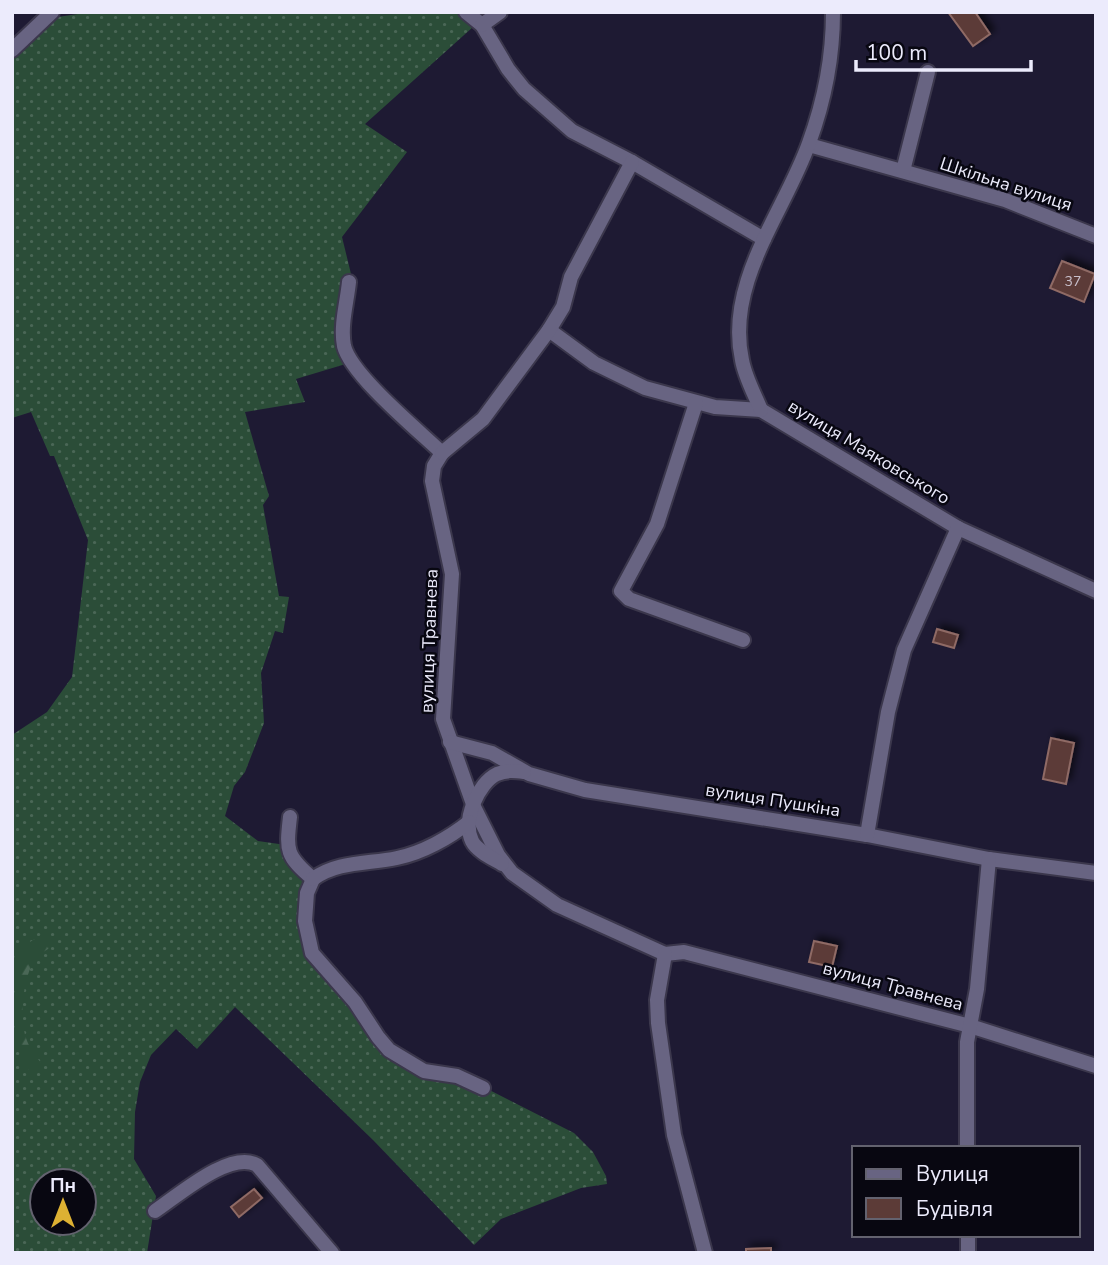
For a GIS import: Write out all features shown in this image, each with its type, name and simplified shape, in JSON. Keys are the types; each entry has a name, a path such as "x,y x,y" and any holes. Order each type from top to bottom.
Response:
{"street":[{"path":"12,50 52,12"},
{"path":"466,12 482,25 508,69 547,111 572,131 632,162 764,239"},
{"path":"482,25 500,12"},
{"name":"вулиця Маяковського","path":"761,410 740,348 744,296 764,239 809,145 829,62 833,12"},
{"path":"903,171 928,72"},
{"name":"Шкільна вулиця","path":"809,145 1005,200 1096,236"},
{"path":"349,282 343,334 347,355 376,389 442,453 483,419 549,330 563,307 571,277 632,162"},
{"name":"вулиця Маяковського","path":"549,330 594,363 645,388 696,403 761,410 958,528 1096,591"},
{"path":"696,403 657,524 621,590 629,599 743,640"},
{"name":"вулиця Травнева","path":"442,453 434,466 432,481 453,574 443,687 443,719 474,807 506,867 557,905 665,954 684,952 970,1026 1096,1066"},
{"name":"вулиця Маяковського","path":"867,835 888,712 904,650 958,528"},
{"name":"вулиця Пушкіна","path":"450,742 492,753 524,772 586,790 867,835 989,859 1096,873"},
{"path":"506,867 477,848 472,841 469,822 480,791 495,775 504,771 524,772"},
{"path":"290,817 287,843 290,857 313,879"},
{"path":"469,822 454,834 414,853 332,868 313,879 307,892 305,921 312,953 355,1002 389,1050 424,1071 457,1076 483,1088"},
{"path":"967,1146 967,1042 977,989 989,859"},
{"path":"665,954 657,1000 658,1023 674,1135 705,1253"},
{"path":"155,1211 225,1165 250,1161 257,1165 332,1253"}],"green space":[{"path":"91,12 459,12 473,27 365,124 407,152 342,237 352,278 346,282 349,363 296,379 305,402 245,412 269,496 263,505 279,596 289,597 283,633 275,631 261,673 264,723 245,772 234,786 225,816 258,841 286,845 311,887 310,940 379,1035 409,1060 458,1074 574,1133 593,1152 606,1176 607,1184 581,1188 501,1219 474,1245 373,1140 235,1007 197,1049 176,1029 151,1055 140,1082 135,1112 134,1159 156,1196 147,1253 12,1253 12,735 47,712 72,677 88,540 54,456 50,456 31,412 12,418 12,55 51,18"},
{"path":"46,932 56,940 55,944 39,955 32,964 23,1008 27,1042 44,1066 39,1072 23,1068 19,1049 12,1045 12,953"}],"building":[{"path":"948,12 975,12 990,34 973,46"},
{"path":"1062,261 1095,274 1084,302 1050,288"},
{"path":"937,629 958,635 954,648 933,642"},
{"path":"1051,738 1074,743 1066,784 1043,779"},
{"path":"814,941 837,946 832,967 809,962"},
{"path":"254,1189 262,1198 239,1217 231,1207"},
{"path":"771,1248 771,1253 746,1253 746,1249"}]}
